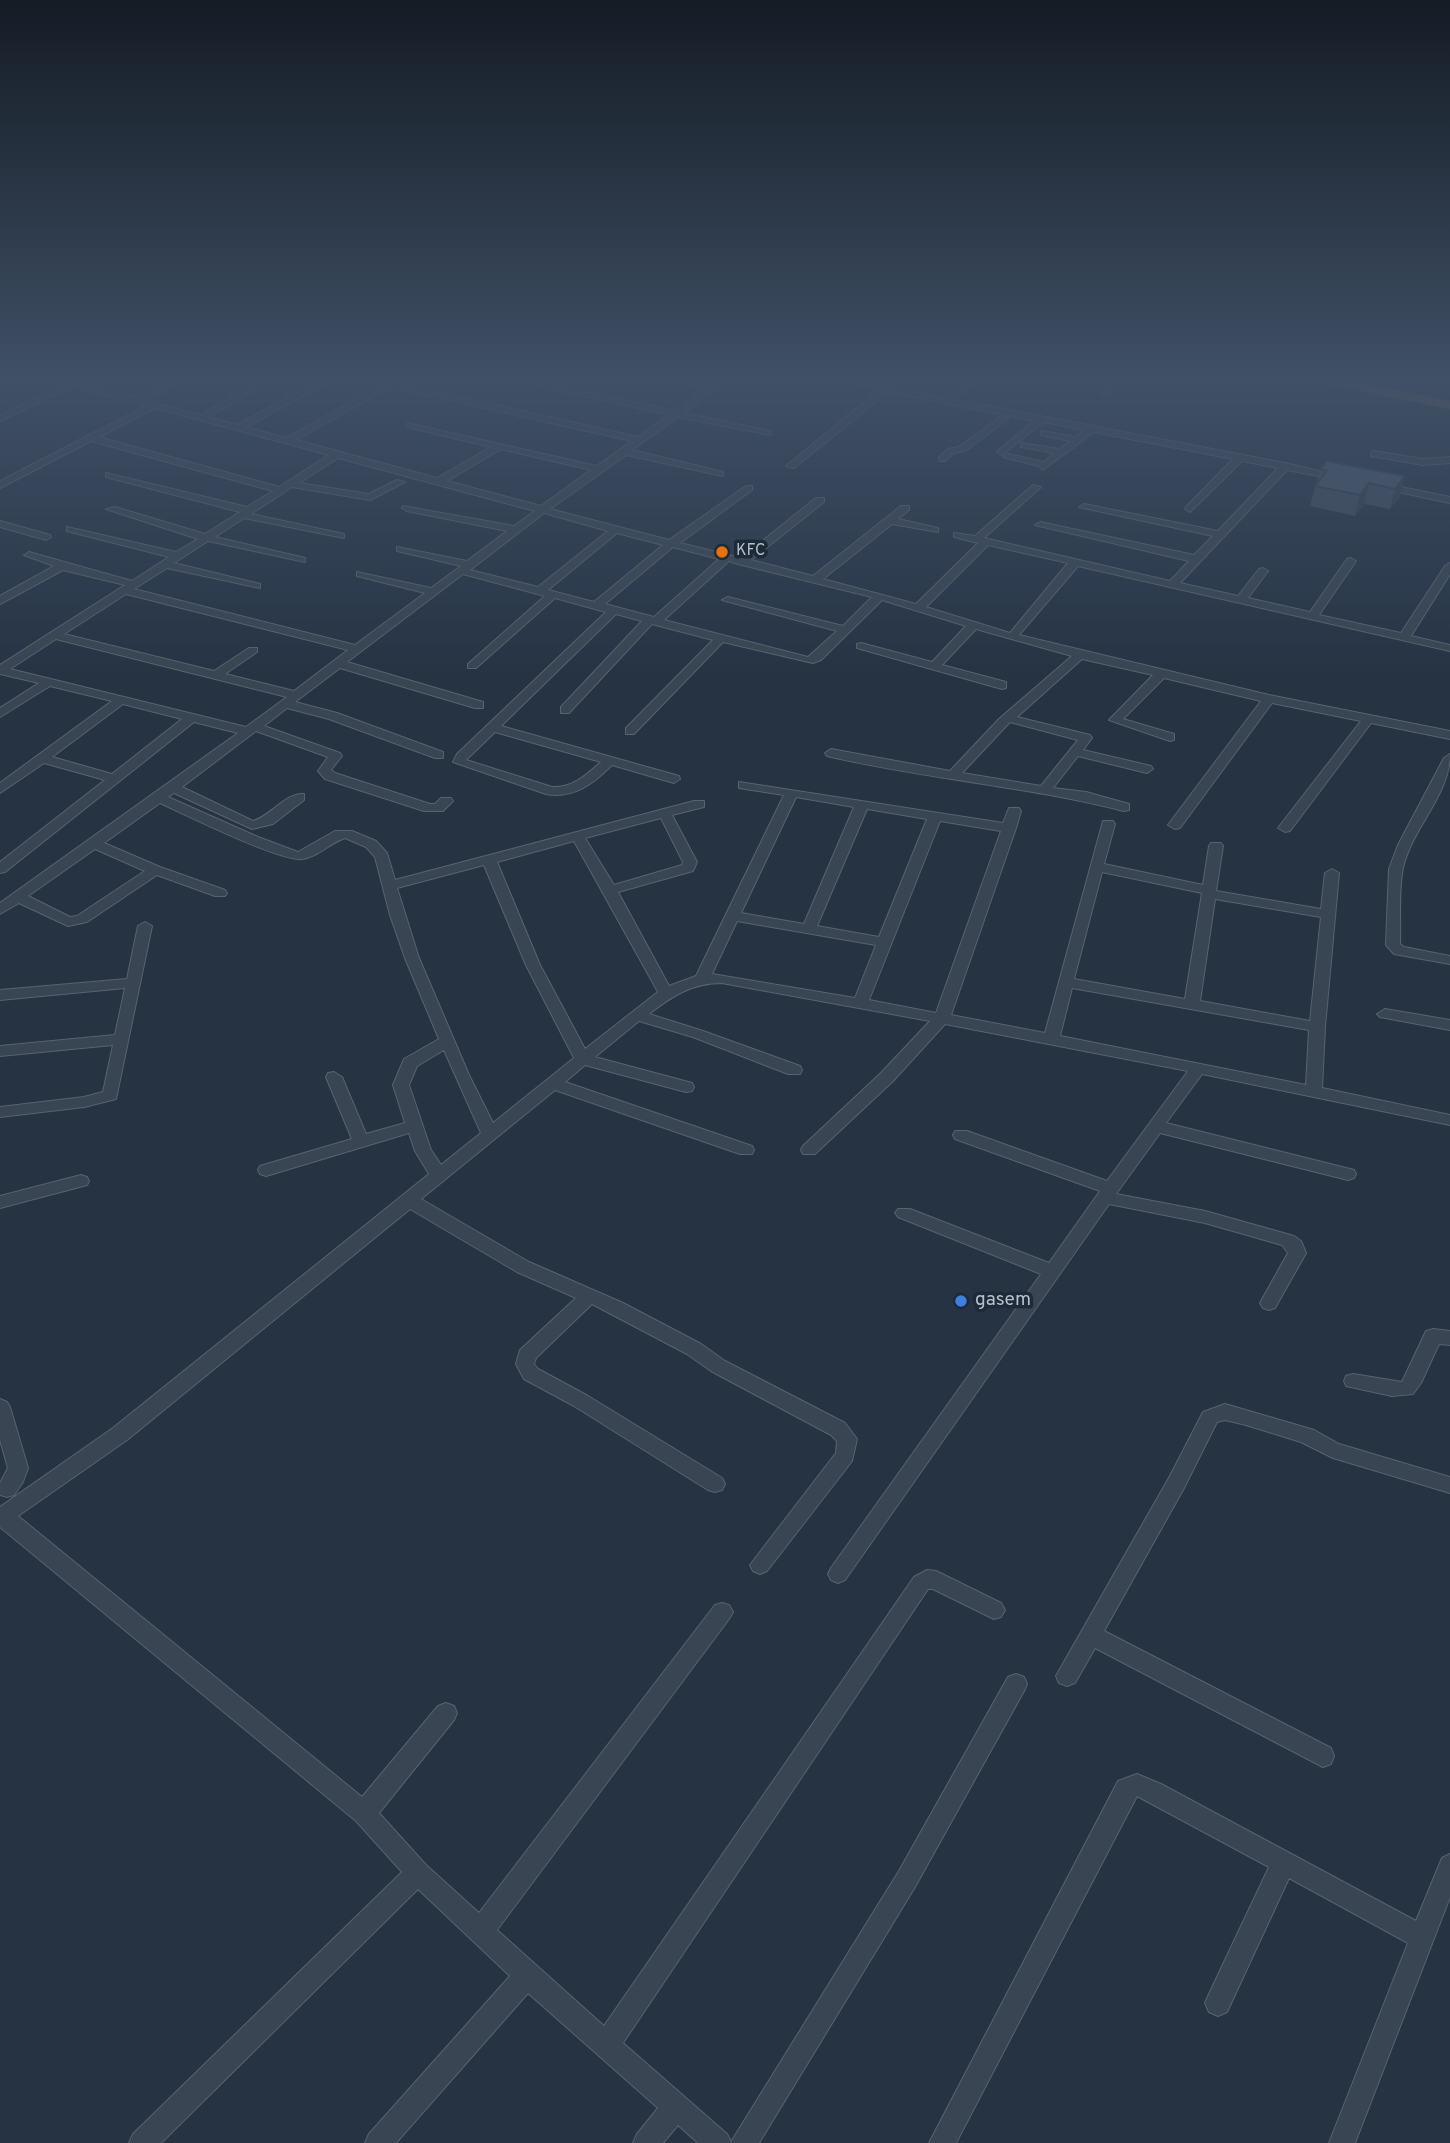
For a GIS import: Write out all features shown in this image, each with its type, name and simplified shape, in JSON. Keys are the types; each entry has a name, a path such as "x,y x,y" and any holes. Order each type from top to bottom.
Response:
{"street":[{"path":"116,477 340,536"},
{"path":"245,477 285,487 370,497 400,482"},
{"path":"0,670 301,477"},
{"path":"425,477 671,544 880,596 1080,655 1269,699 1450,735"},
{"path":"440,481 447,477"},
{"path":"0,910 173,788 587,477"},
{"path":"1190,509 1221,477"},
{"path":"1172,584 1274,477"},
{"path":"1340,477 1350,479"},
{"path":"1374,484 1450,500"},
{"path":"918,608 1036,487"},
{"path":"596,606 671,544 748,488"},
{"path":"742,562 820,500"},
{"path":"1084,507 1220,534"},
{"path":"407,508 516,530"},
{"path":"815,580 905,508"},
{"path":"111,509 205,538 302,560"},
{"path":"889,520 934,530"},
{"path":"0,524 46,537"},
{"path":"1040,525 1196,559"},
{"path":"71,529 178,556"},
{"path":"540,591 616,529"},
{"path":"958,535 1450,648"},
{"path":"401,549 540,591 808,661 817,658 880,596"},
{"path":"29,555 129,587 357,649"},
{"path":"565,710 652,620 726,558"},
{"path":"1012,637 1076,561"},
{"path":"1313,616 1351,561"},
{"path":"165,564 256,586"},
{"path":"1404,638 1450,566"},
{"path":"0,601 55,569 68,567"},
{"path":"1241,600 1263,571"},
{"path":"360,574 434,592"},
{"path":"472,666 553,594"},
{"path":"728,600 845,630"},
{"path":"611,760 577,788 564,792 551,791 459,762 614,610"},
{"path":"935,665 974,625"},
{"path":"54,635 215,676 289,699 439,755"},
{"path":"630,732 720,639"},
{"path":"862,646 1002,685"},
{"path":"215,676 253,650"},
{"path":"953,775 1007,718 1080,655"},
{"path":"337,663 479,705"},
{"path":"0,670 191,718 250,728 336,756 324,771 330,776 429,808 438,808 446,801"},
{"path":"1160,675 1115,720 1170,737"},
{"path":"0,713 47,683"},
{"path":"1175,825 1269,699"},
{"path":"0,789 120,701"},
{"path":"0,869 191,718"},
{"path":"1007,718 1086,738 1045,790"},
{"path":"1285,828 1368,718"},
{"path":"492,727 674,779"},
{"path":"1077,752 1147,769"},
{"path":"831,753 1086,796 1124,807"},
{"path":"43,758 116,779"},
{"path":"1450,758 1405,845 1396,869 1393,945 1399,951 1450,960"},
{"path":"744,785 1009,828"},
{"path":"173,788 252,825 268,821 299,797"},
{"path":"703,977 792,793"},
{"path":"159,797 253,840 297,856 309,854 340,834 371,844 382,856 412,958 461,1075 489,1133"},
{"path":"390,886 699,804"},
{"path":"808,929 862,804"},
{"path":"809,1150 887,1077 942,1018 1014,811"},
{"path":"610,890 688,868 690,862 665,814"},
{"path":"860,1003 934,816"},
{"path":"1051,1040 1108,824"},
{"path":"578,837 610,890 666,995"},
{"path":"94,844 155,870 220,893"},
{"path":"1192,1005 1216,846"},
{"path":"489,860 533,965 582,1059 686,1087"},
{"path":"1097,867 1209,892 1328,914"},
{"path":"19,897 68,922 82,919 155,870"},
{"path":"1314,1090 1317,1027 1332,873"},
{"path":"732,916 884,942"},
{"path":"0,1112 85,1101 110,1095 131,983 145,926"},
{"path":"718,2143 480,1932 418,1873 364,1813 2,1517 120,1434 637,1015 694,979 703,977 942,1018 1314,1090 1450,1120"},
{"path":"1067,982 1317,1027"},
{"path":"0,995 131,983"},
{"path":"1385,1014 1450,1025"},
{"path":"637,1015 794,1070"},
{"path":"0,1051 122,1040"},
{"path":"439,1176 423,1151 401,1084 410,1063 448,1041"},
{"path":"838,1574 1106,1193 1199,1067"},
{"path":"334,1077 361,1141"},
{"path":"552,1083 747,1150"},
{"path":"266,1170 413,1126"},
{"path":"1155,1126 1348,1174"},
{"path":"961,1135 1106,1193 1288,1240 1295,1245 1297,1253 1269,1303"},
{"path":"0,1202 81,1181"},
{"path":"410,1201 523,1267 589,1296 683,1343 718,1366 838,1429 847,1439 845,1455 760,1565"},
{"path":"904,1213 1052,1271"},
{"path":"589,1296 527,1355 525,1364 530,1374 581,1401 715,1484"},
{"path":"1353,1381 1406,1389 1412,1383 1433,1336 1450,1338"},
{"path":"0,1407 18,1468 16,1476 4,1488 32,1497"},
{"path":"1067,1676 1177,1482 1210,1417 1217,1413 1246,1417 1307,1436 1333,1450 1450,1485"},
{"path":"607,2044 921,1583 927,1579 936,1580 994,1610"},
{"path":"480,1932 722,1612"},
{"path":"1091,1635 1324,1756"},
{"path":"744,2143 907,1879 1016,1684"},
{"path":"364,1813 446,1713"},
{"path":"942,2143 1125,1789 1137,1785 1153,1792 1422,1937"},
{"path":"1218,2003 1284,1862"},
{"path":"1342,2143 1450,1866"},
{"path":"142,2143 418,1873"},
{"path":"378,2143 527,1975"},
{"path":"646,2143 676,2106"}],"building":[{"path":"1322,477 1404,477 1395,489 1369,483 1360,495 1315,486"}],"place":[{"name":"KFC","path":"722,552"},
{"name":"gasem","path":"961,1301"}]}
